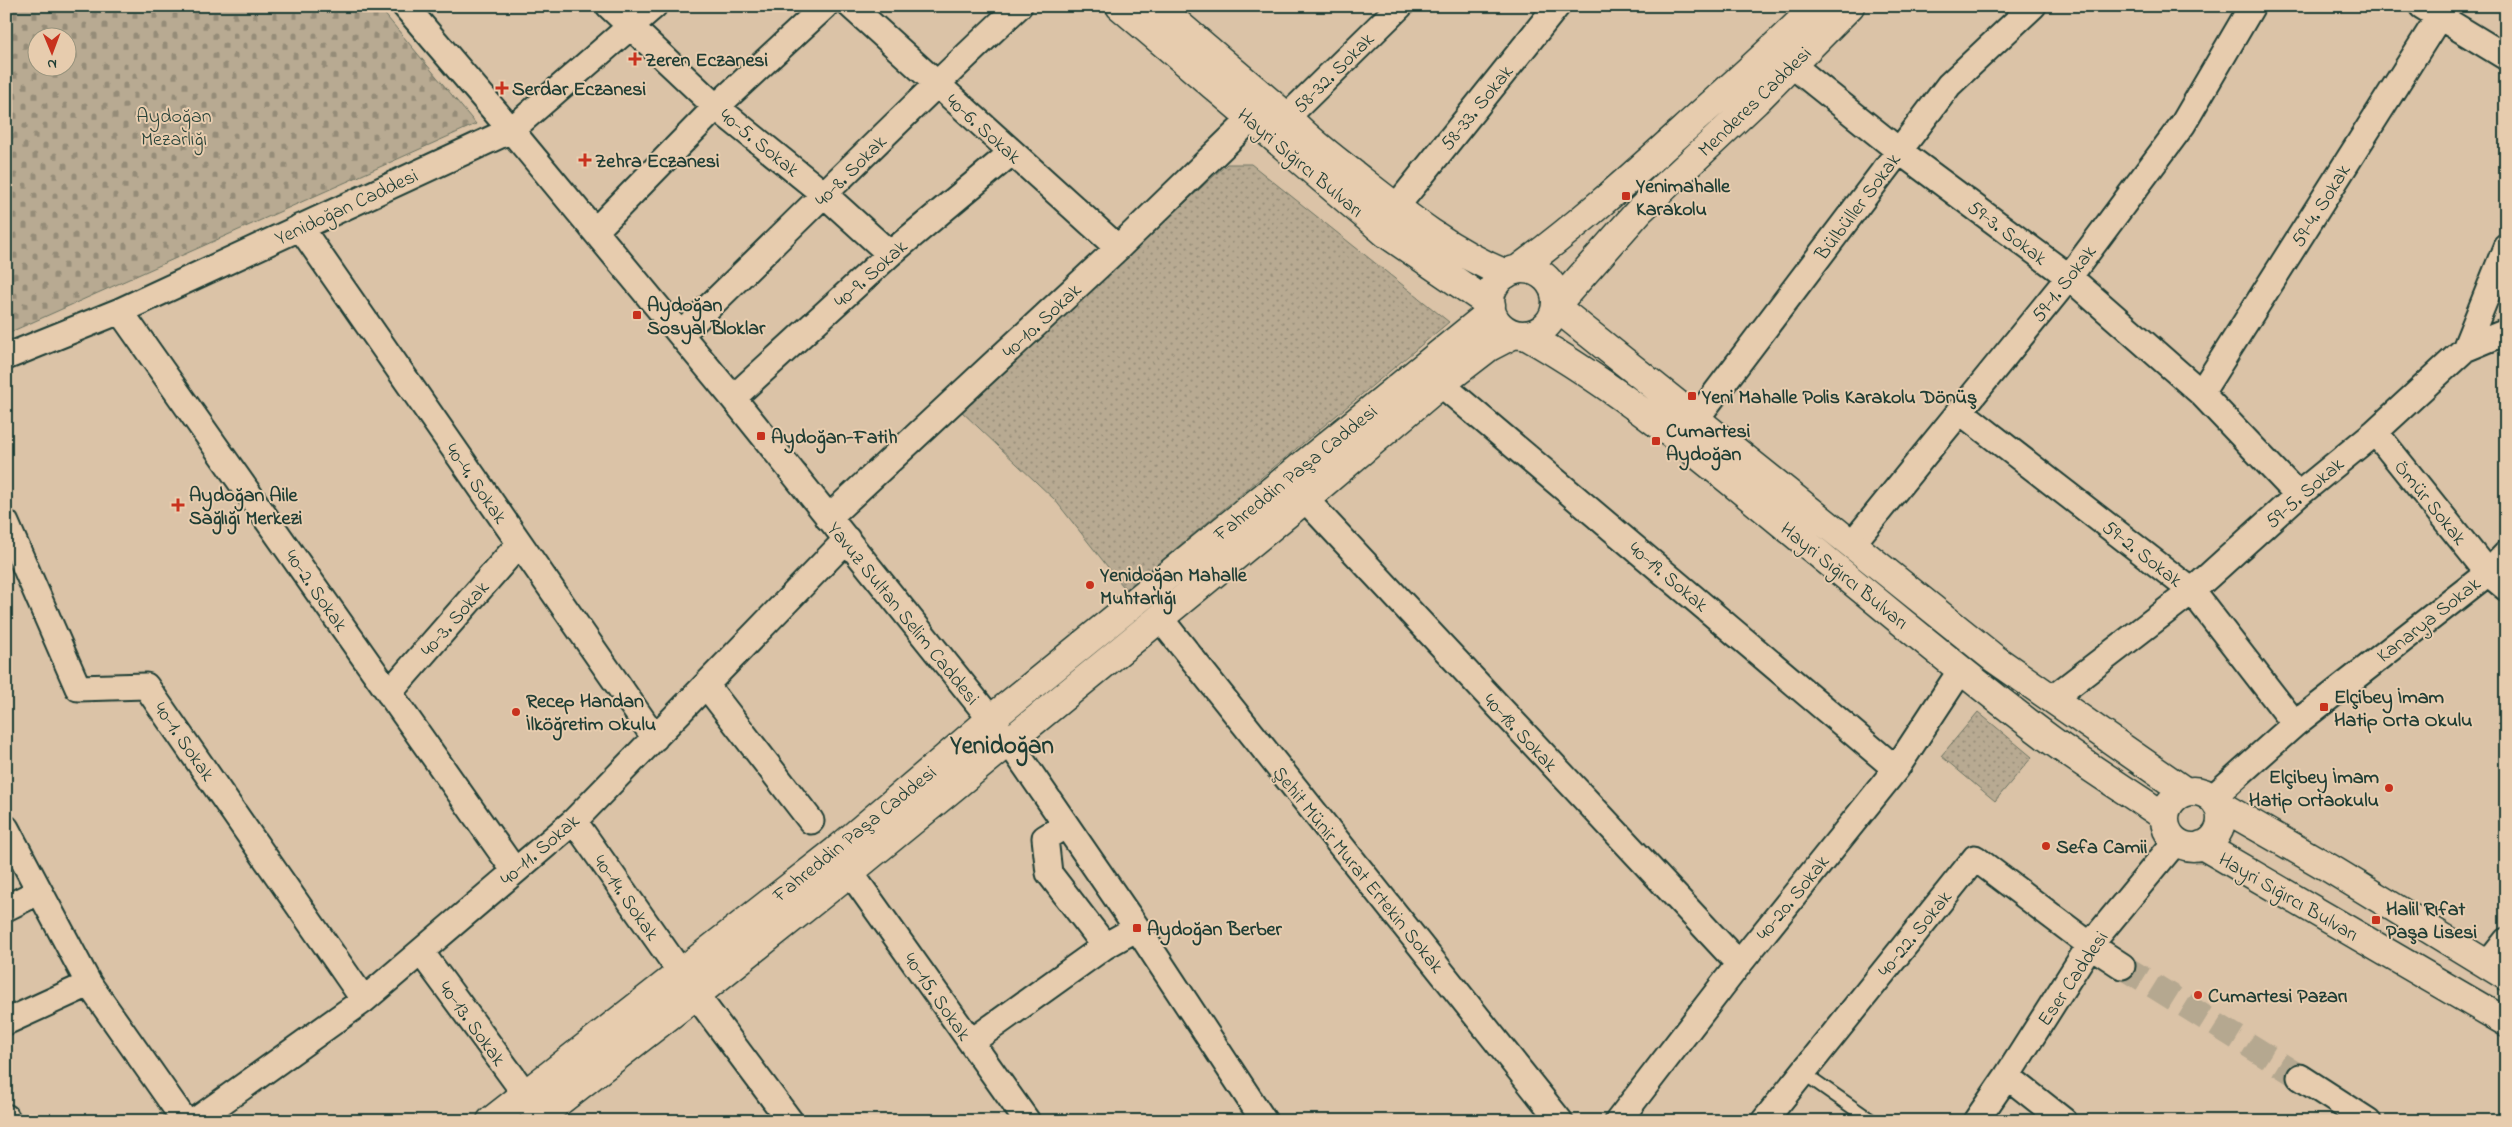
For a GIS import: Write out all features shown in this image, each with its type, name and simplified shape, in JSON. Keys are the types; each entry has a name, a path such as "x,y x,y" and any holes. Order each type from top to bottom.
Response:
{"main road":[{"name":"Hayri Sığırcı Bulvarı","path":"1120,6 1387,234 1491,309"},
{"name":"Menderes Caddesi","path":"1511,272 1563,237 1782,40 1816,6"},
{"name":"Menderes Caddesi","path":"1556,306 1640,210 1792,65 1850,6"},
{"name":"Hayri Sığırcı Bulvarı","path":"1169,10 1288,118 1302,133 1396,207 1466,256 1511,272"},
{"path":"1534,271 1548,280 1553,288 1556,306 1550,322 1543,329 1520,335 1504,330 1496,322 1491,309 1492,290 1511,272 1534,271"},
{"name":"Hayri Sığırcı Bulvarı","path":"1556,306 1995,659 2186,792"},
{"name":"Fahreddin Paşa Caddesi","path":"535,1113 680,973 836,851 990,720 1491,309"},
{"name":"Hayri Sığırcı Bulvarı","path":"1520,335 1563,358 1668,434 2052,741 2165,817"},
{"name":"Fahreddin Paşa Caddesi","path":"491,1121 535,1113 696,995 1009,742 1305,499 1441,384 1488,347 1520,335"},
{"path":"2214,800 2220,814 2219,826 2213,838 2189,843 2169,833 2165,817 2172,799 2186,792 2197,791 2214,800 2331,869 2496,971"},
{"name":"Hayri Sığırcı Bulvarı","path":"2189,843 2506,1022"}],"street":[{"name":"Yavuz Sultan Selim Caddesi","path":"405,6 681,334 1009,742 1137,928 1264,1121"},
{"name":"40-5. Sokak","path":"609,6 716,107 825,195 890,254"},
{"name":"Yenidoğan Caddesi","path":"6,357 120,310 511,130 654,6"},
{"path":"595,231 716,107 826,6"},
{"name":"40-6. Sokak","path":"851,6 1118,248"},
{"name":"40-8. Sokak","path":"681,334 825,195 935,84 1019,6"},
{"name":"58-32. Sokak","path":"1288,118 1400,6"},
{"name":"58-33. Sokak","path":"1396,207 1557,6"},
{"name":"Bülbüller Sokak","path":"1696,419 1949,85 2033,6"},
{"name":"59-1. Sokak","path":"1852,544 2069,277 2183,124 2252,6"},
{"path":"2431,12 2506,58"},
{"name":"59-4. Sokak","path":"2201,393 2431,12"},
{"name":"59-3. Sokak","path":"1792,65 1898,150 2069,277 2201,393 2298,495"},
{"name":"40-10. Sokak","path":"828,518 1118,248 1251,119"},
{"name":"40-9. Sokak","path":"733,398 890,254 1011,153"},
{"name":"40-4. Sokak","path":"300,227 655,738"},
{"name":"59-5. Sokak","path":"2053,698 2192,591 2298,495 2375,432 2465,349 2506,247"},
{"name":"40-2. Sokak","path":"120,310 514,870"},
{"path":"2465,349 2506,332"},
{"name":"40-19. Sokak","path":"1441,384 1896,769"},
{"name":"59-2. Sokak","path":"1961,412 2192,591 2295,724"},
{"name":"Ömür Sokak","path":"2375,432 2497,580"},
{"name":"40-18. Sokak","path":"1305,499 1739,964"},
{"name":"40-1. Sokak","path":"6,523 78,688 146,686 364,1000"},
{"name":"40-11. Sokak","path":"196,1121 364,1000 514,870 574,821 847,539"},
{"name":"40-3. Sokak","path":"389,693 519,544"},
{"name":"Kanarya Sokak","path":"2214,800 2295,724 2497,580 2506,554"},
{"name":"Şehit Münir Murat Ertekin Sokak","path":"1159,617 1560,1121"},
{"name":"40-20. Sokak","path":"1626,1118 1739,964 1896,769 1961,670"},
{"path":"706,685 812,821"},
{"name":"40-14. Sokak","path":"574,821 680,973"},
{"path":"1066,824 1045,838 1049,873 1105,946"},
{"path":"6,828 38,892 89,984 185,1121"},
{"name":"Eser Caddesi","path":"1976,1121 2008,1076 2090,945 2189,843"},
{"name":"40-22. Sokak","path":"1764,1121 1975,858 2090,945"},
{"name":"40-15. Sokak","path":"850,872 1026,1121"},
{"path":"6,908 38,892"},
{"path":"971,1042 1105,946 1137,928"},
{"path":"2496,971 2506,941"},
{"path":"2090,945 2122,966"},
{"name":"40-13. Sokak","path":"420,952 535,1113"},
{"path":"6,1022 89,984"},
{"path":"696,995 790,1121"},
{"path":"2008,1076 2064,1121"},
{"path":"2300,1077 2368,1121"},
{"path":"6,1117 8,1121"}],"lane":[{"path":"1802,1072 1872,1121"}],"green space":[{"name":"Aydoğan Mezarlığı","path":"6,6 378,6 476,124 6,334"},
{"path":"1227,164 1251,164 1449,322 1126,590 1055,500 960,410"},
{"path":"1978,712 2032,757 1995,801 1941,756"}],"tunnel":[{"path":"2122,966 2300,1077"}],"place":[{"name":"Zeren Eczanesi","path":"635,59"},
{"name":"Serdar Eczanesi","path":"502,88"},
{"name":"Zehra Eczanesi","path":"585,160"},
{"name":"Yenimahalle Karakolu","path":"1626,196"},
{"name":"Aydoğan Sosyal Bloklar","path":"637,315"},
{"name":"Yeni Mahalle Polis Karakolu Dönüş","path":"1692,396"},
{"name":"Aydoğan-Fatih","path":"761,436"},
{"name":"Cumartesi Aydoğan","path":"1656,441"},
{"name":"Aydoğan Aile Sağlığı Merkezi","path":"178,505"},
{"name":"Yenidoğan Mahalle Muhtarlığı","path":"1090,585"},
{"name":"Elçibey İmam Hatip Orta Okulu","path":"2324,707"},
{"name":"Recep Handan İlköğretim Okulu","path":"516,712"},
{"name":"Elçibey İmam Hatip Ortaokulu","path":"2389,788"},
{"name":"Sefa Camii","path":"2046,846"},
{"name":"Halil Rıfat Paşa Lisesi","path":"2376,920"},
{"name":"Aydoğan Berber","path":"1137,928"},
{"name":"Cumartesi Pazarı","path":"2198,995"}],"district":[{"name":"Yenidoğan","path":"1002,744"}]}
